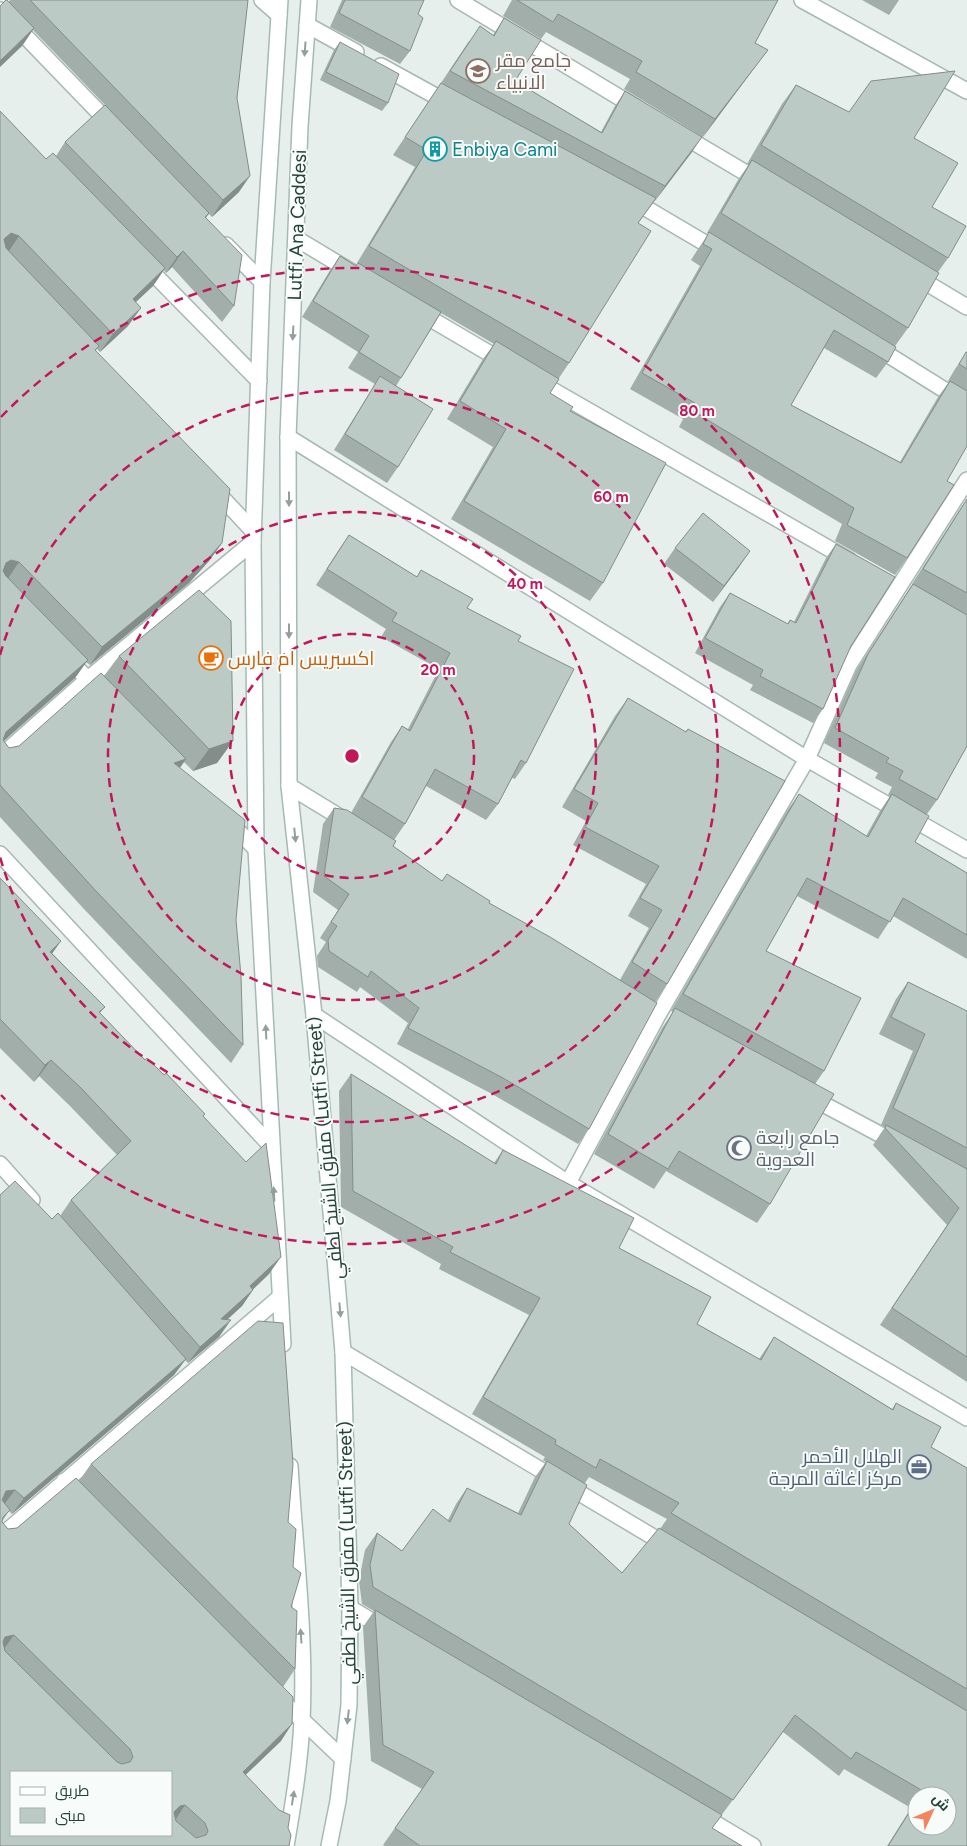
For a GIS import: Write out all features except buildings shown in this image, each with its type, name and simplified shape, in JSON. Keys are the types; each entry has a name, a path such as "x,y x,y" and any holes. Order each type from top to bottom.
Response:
{"street":[{"path":"262,0 277,6 262,282 253,537 256,849 283,1355"},
{"name":"Lutfi Ana Caddesi","path":"288,444 300,126 309,0"},
{"path":"458,0 653,118"},
{"path":"802,0 967,91"},
{"path":"0,10 124,139"},
{"path":"307,25 460,109"},
{"path":"670,128 772,189"},
{"path":"622,194 732,259"},
{"path":"214,232 262,282"},
{"path":"297,239 363,278"},
{"path":"136,255 259,381"},
{"path":"899,266 967,307"},
{"path":"404,303 865,569"},
{"path":"859,337 967,404"},
{"path":"288,444 806,759 967,850"},
{"name":"مفرق الشيخ لطفي (Lutfi Street)","path":"288,444 289,786 314,1014 343,1352 350,1608 349,1704 343,1759 329,1846"},
{"path":"568,1183 658,1014 806,759 849,665 903,591 967,480"},
{"path":"208,482 253,537"},
{"path":"0,756 253,537"},
{"path":"882,579 903,591"},
{"path":"54,644 116,708"},
{"path":"289,786 356,828"},
{"path":"221,814 256,849"},
{"path":"0,854 272,1148"},
{"path":"642,1004 676,1024"},
{"path":"314,1014 568,1183 967,1418"},
{"path":"796,1089 907,1150"},
{"path":"0,1164 39,1208"},
{"path":"0,1515 5,1532 184,1372 280,1297"},
{"path":"343,1352 685,1556"},
{"path":"286,1846 297,1774 302,1722 302,1663 289,1452"},
{"path":"64,1481 92,1509"},
{"path":"350,1608 402,1638"},
{"path":"267,1686 302,1722 343,1759"},
{"path":"684,1806 753,1846"}],"place":[{"name":"جامع مقر الانبياء","path":"478,71"},
{"name":"Enbiya Cami","path":"435,149"},
{"name":"اكسبريس ام فارس","path":"211,658"},
{"name":"جامع رابعة العدوية","path":"739,1148"},
{"name":"الهلال الأحمر مركز اغاثة المرجة","path":"919,1467"}]}
